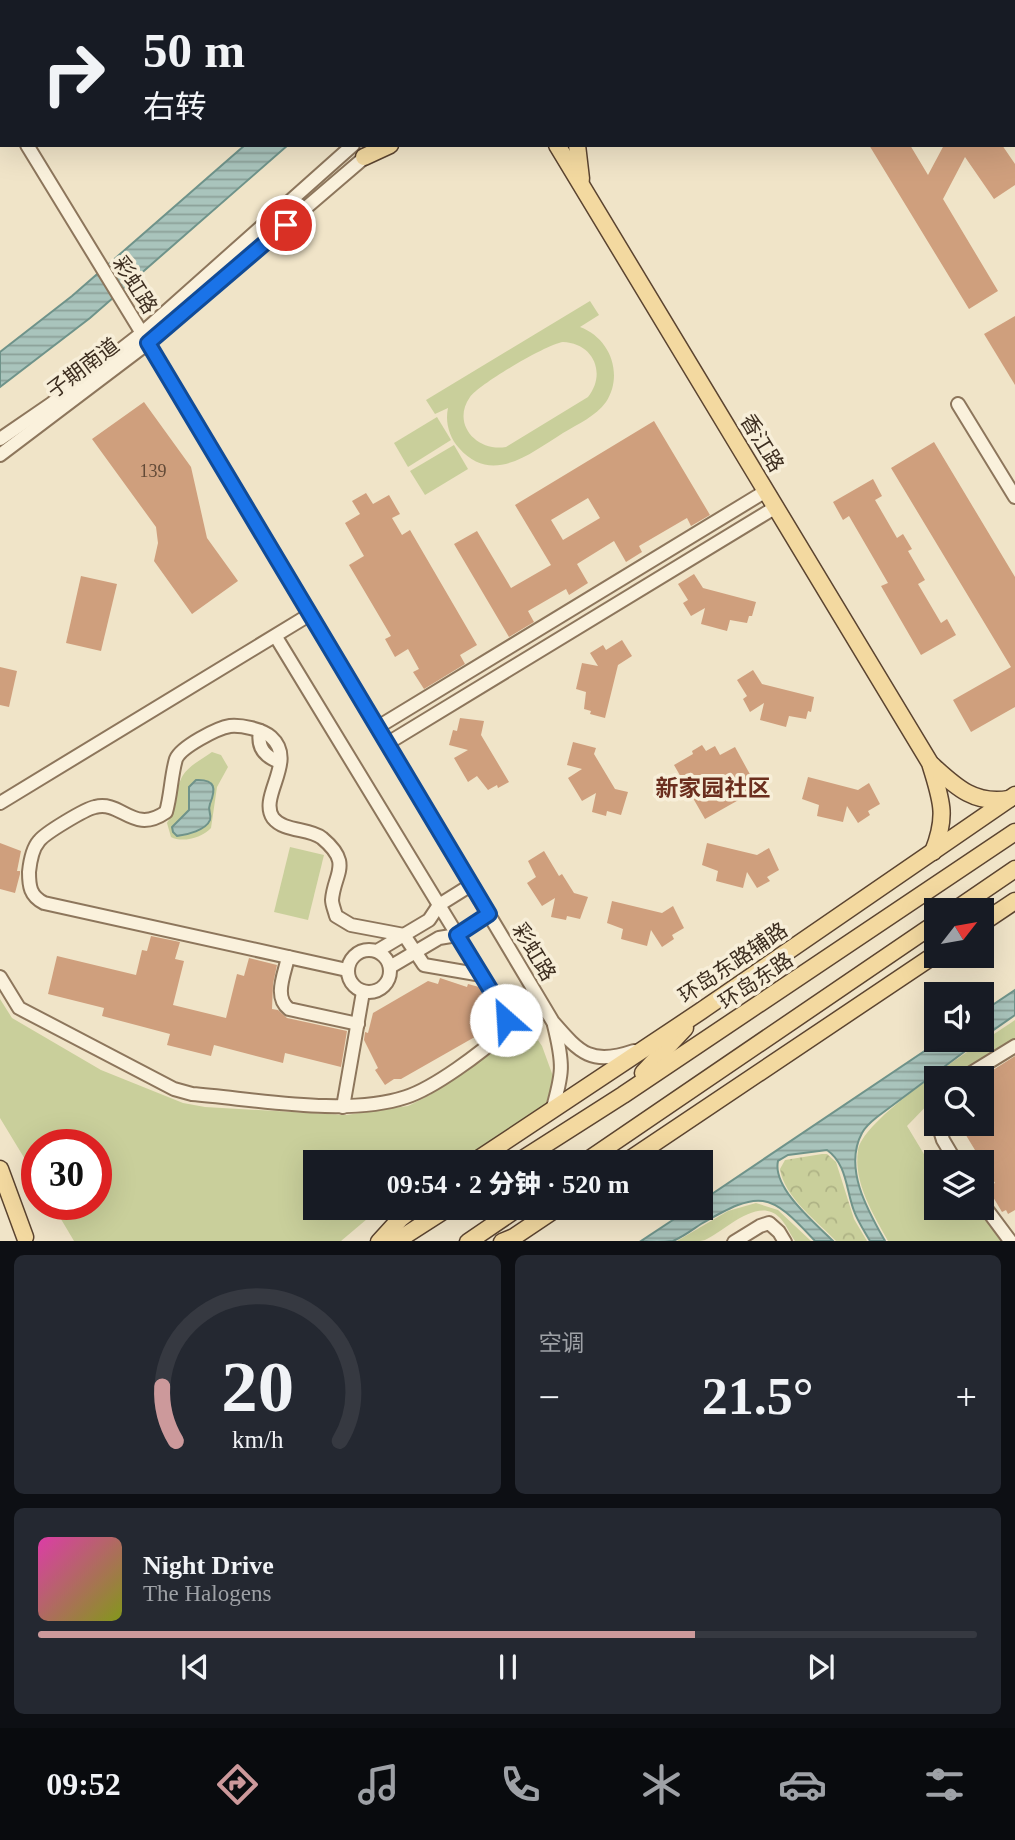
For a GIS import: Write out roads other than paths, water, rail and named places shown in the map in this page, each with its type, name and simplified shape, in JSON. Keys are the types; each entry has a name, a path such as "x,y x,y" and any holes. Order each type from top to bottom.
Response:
{"main road":[{"path":"359,151 380,147"},
{"name":"香江路","path":"558,147 930,763"},
{"path":"577,147 581,185"},
{"path":"930,763 957,788 973,797 991,801 1012,797"},
{"path":"930,763 943,815 933,852"},
{"name":"环岛东路辅路","path":"492,1150 701,1011 1012,797"},
{"name":"环岛东路","path":"537,1150 1015,832"},
{"path":"973,898 1015,869"},
{"path":"994,915 1015,901"},
{"path":"603,1150 924,931"},
{"path":"644,1150 924,962"},
{"path":"623,1095 701,1011"},
{"path":"0,1169 27,1239"},
{"path":"0,1195 27,1239"},
{"path":"379,1241 399,1220"},
{"path":"395,1241 428,1220"},
{"path":"468,1241 500,1220"},
{"path":"502,1241 514,1237 540,1220"}],"street":[{"name":"彩虹路","path":"28,147 554,1022"},
{"name":"子期南道","path":"0,454 145,338 359,151"},
{"name":"子期南道","path":"0,439 145,338"},
{"path":"958,404 1015,497"},
{"path":"378,727 766,491"},
{"path":"388,743 776,507"},
{"path":"0,803 309,615"},
{"path":"0,977 19,1008 174,1089 192,1094 343,1107 383,1103 407,1097 436,1083 503,1032 507,1027 504,1012 276,637"},
{"path":"347,970 44,903 34,898 29,884 30,860 39,841 46,835 96,806 138,820 149,821 157,818 166,812 177,757 188,746 231,726 260,731 271,737 280,750 280,762 269,806 273,817 281,824 319,835 331,846 338,859 341,873 332,901 336,916 351,925 404,935 424,965 482,975"},
{"path":"377,951 429,919 439,905 471,885"},
{"path":"390,967 439,938 457,935 489,914"},
{"path":"363,949 377,951 383,955 390,967 390,974 383,986 370,992 363,992 351,984 347,970 348,963 363,949"},
{"path":"288,957 280,996 284,1005 289,1009 358,1024"},
{"path":"343,1107 363,992"},
{"path":"554,1022 575,1047 593,1056 614,1058 644,1048"},
{"path":"552,1111 562,1076 561,1054 554,1022"},
{"path":"982,1066 1015,1046"},
{"path":"994,1219 1011,1241"},
{"path":"734,1241 765,1223 774,1226 785,1240"}],"water":[{"path":"243,147 286,147 90,318 0,387 0,352 72,296"},
{"path":"196,780 207,781 213,786 210,820 200,829 177,836 172,827 189,810 189,787"},
{"path":"1015,990 1015,1015 994,1030 994,1004"},
{"path":"924,1051 964,1052 945,1066 924,1066 924,1082 873,1120 863,1131 857,1146 856,1175 865,1203 885,1241 870,1241 854,1211 839,1162 827,1150 788,1155 778,1161 778,1171 796,1204 833,1241 815,1241 786,1212 763,1201 737,1205 713,1217 713,1193"},
{"path":"673,1220 708,1220 673,1241 641,1241"}],"district":[{"name":"新家园社区","path":"713,788"}]}
